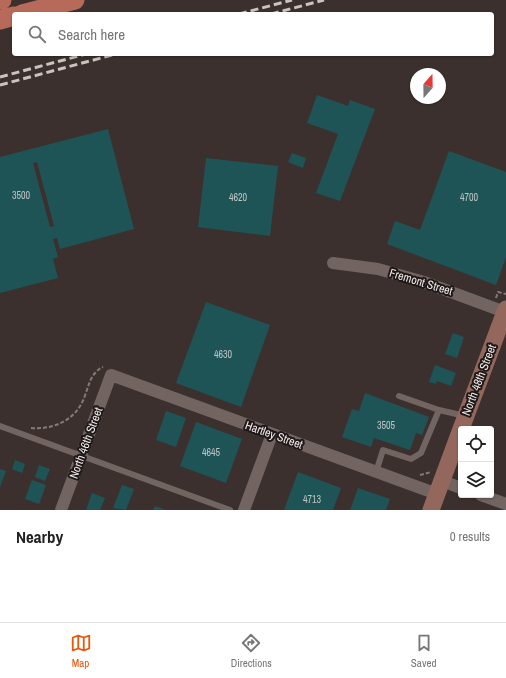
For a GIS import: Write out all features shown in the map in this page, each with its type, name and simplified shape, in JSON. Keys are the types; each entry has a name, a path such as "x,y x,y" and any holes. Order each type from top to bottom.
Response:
{"main road":[{"path":"30,12 75,0"},
{"path":"0,20 12,17"},
{"name":"North 48th Street","path":"431,510 506,311"}],"street":[{"name":"Fremont Street","path":"333,263 378,269 424,282 506,311"},
{"name":"Hartley Street","path":"111,375 376,472 440,487 458,488"},
{"name":"North 46th Street","path":"61,510 111,375"},
{"path":"244,510 272,434"},
{"path":"489,498 506,504"}],"lane":[{"path":"399,396 439,410 463,425"},
{"path":"376,472 383,450 412,459 421,453 439,410"},
{"path":"0,426 230,510"}],"path":[{"path":"30,428 43,429 58,425 69,418 81,405"}],"building":[{"path":"317,95 348,106 350,100 375,109 340,201 316,193 338,134 307,123"},
{"path":"108,129 134,229 60,249 57,238 53,239 58,257 53,259 58,278 0,293 0,157","holes":["37,162 54,226 50,227 33,163"]},
{"path":"449,151 506,172 506,257 496,285 387,244 395,221 420,230"},
{"path":"292,153 306,158 303,168 288,162"},
{"path":"206,158 278,166 270,236 198,227"},
{"path":"206,302 270,325 241,407 176,383"},
{"path":"453,333 464,337 457,358 445,354"},
{"path":"435,365 456,373 451,386 437,381 436,384 429,382"},
{"path":"365,393 429,417 422,435 416,433 410,450 374,438 371,447 342,437 352,409 359,411"},
{"path":"166,411 186,418 176,447 156,440"},
{"path":"196,422 242,439 226,483 180,466"},
{"path":"15,460 25,464 22,473 12,469"},
{"path":"39,465 50,469 45,481 35,477"},
{"path":"0,469 6,471 0,487"},
{"path":"298,472 341,488 333,510 284,510"},
{"path":"32,480 46,485 39,504 25,499"},
{"path":"122,485 134,489 126,510 113,508"},
{"path":"358,488 390,499 386,510 350,510"},
{"path":"92,493 105,498 100,510 86,510"},
{"path":"155,506 166,510 153,510"}],"railway":[{"path":"247,12 292,0"},
{"path":"279,12 324,0"},
{"path":"0,77 79,56"},
{"path":"0,85 109,56"}]}
